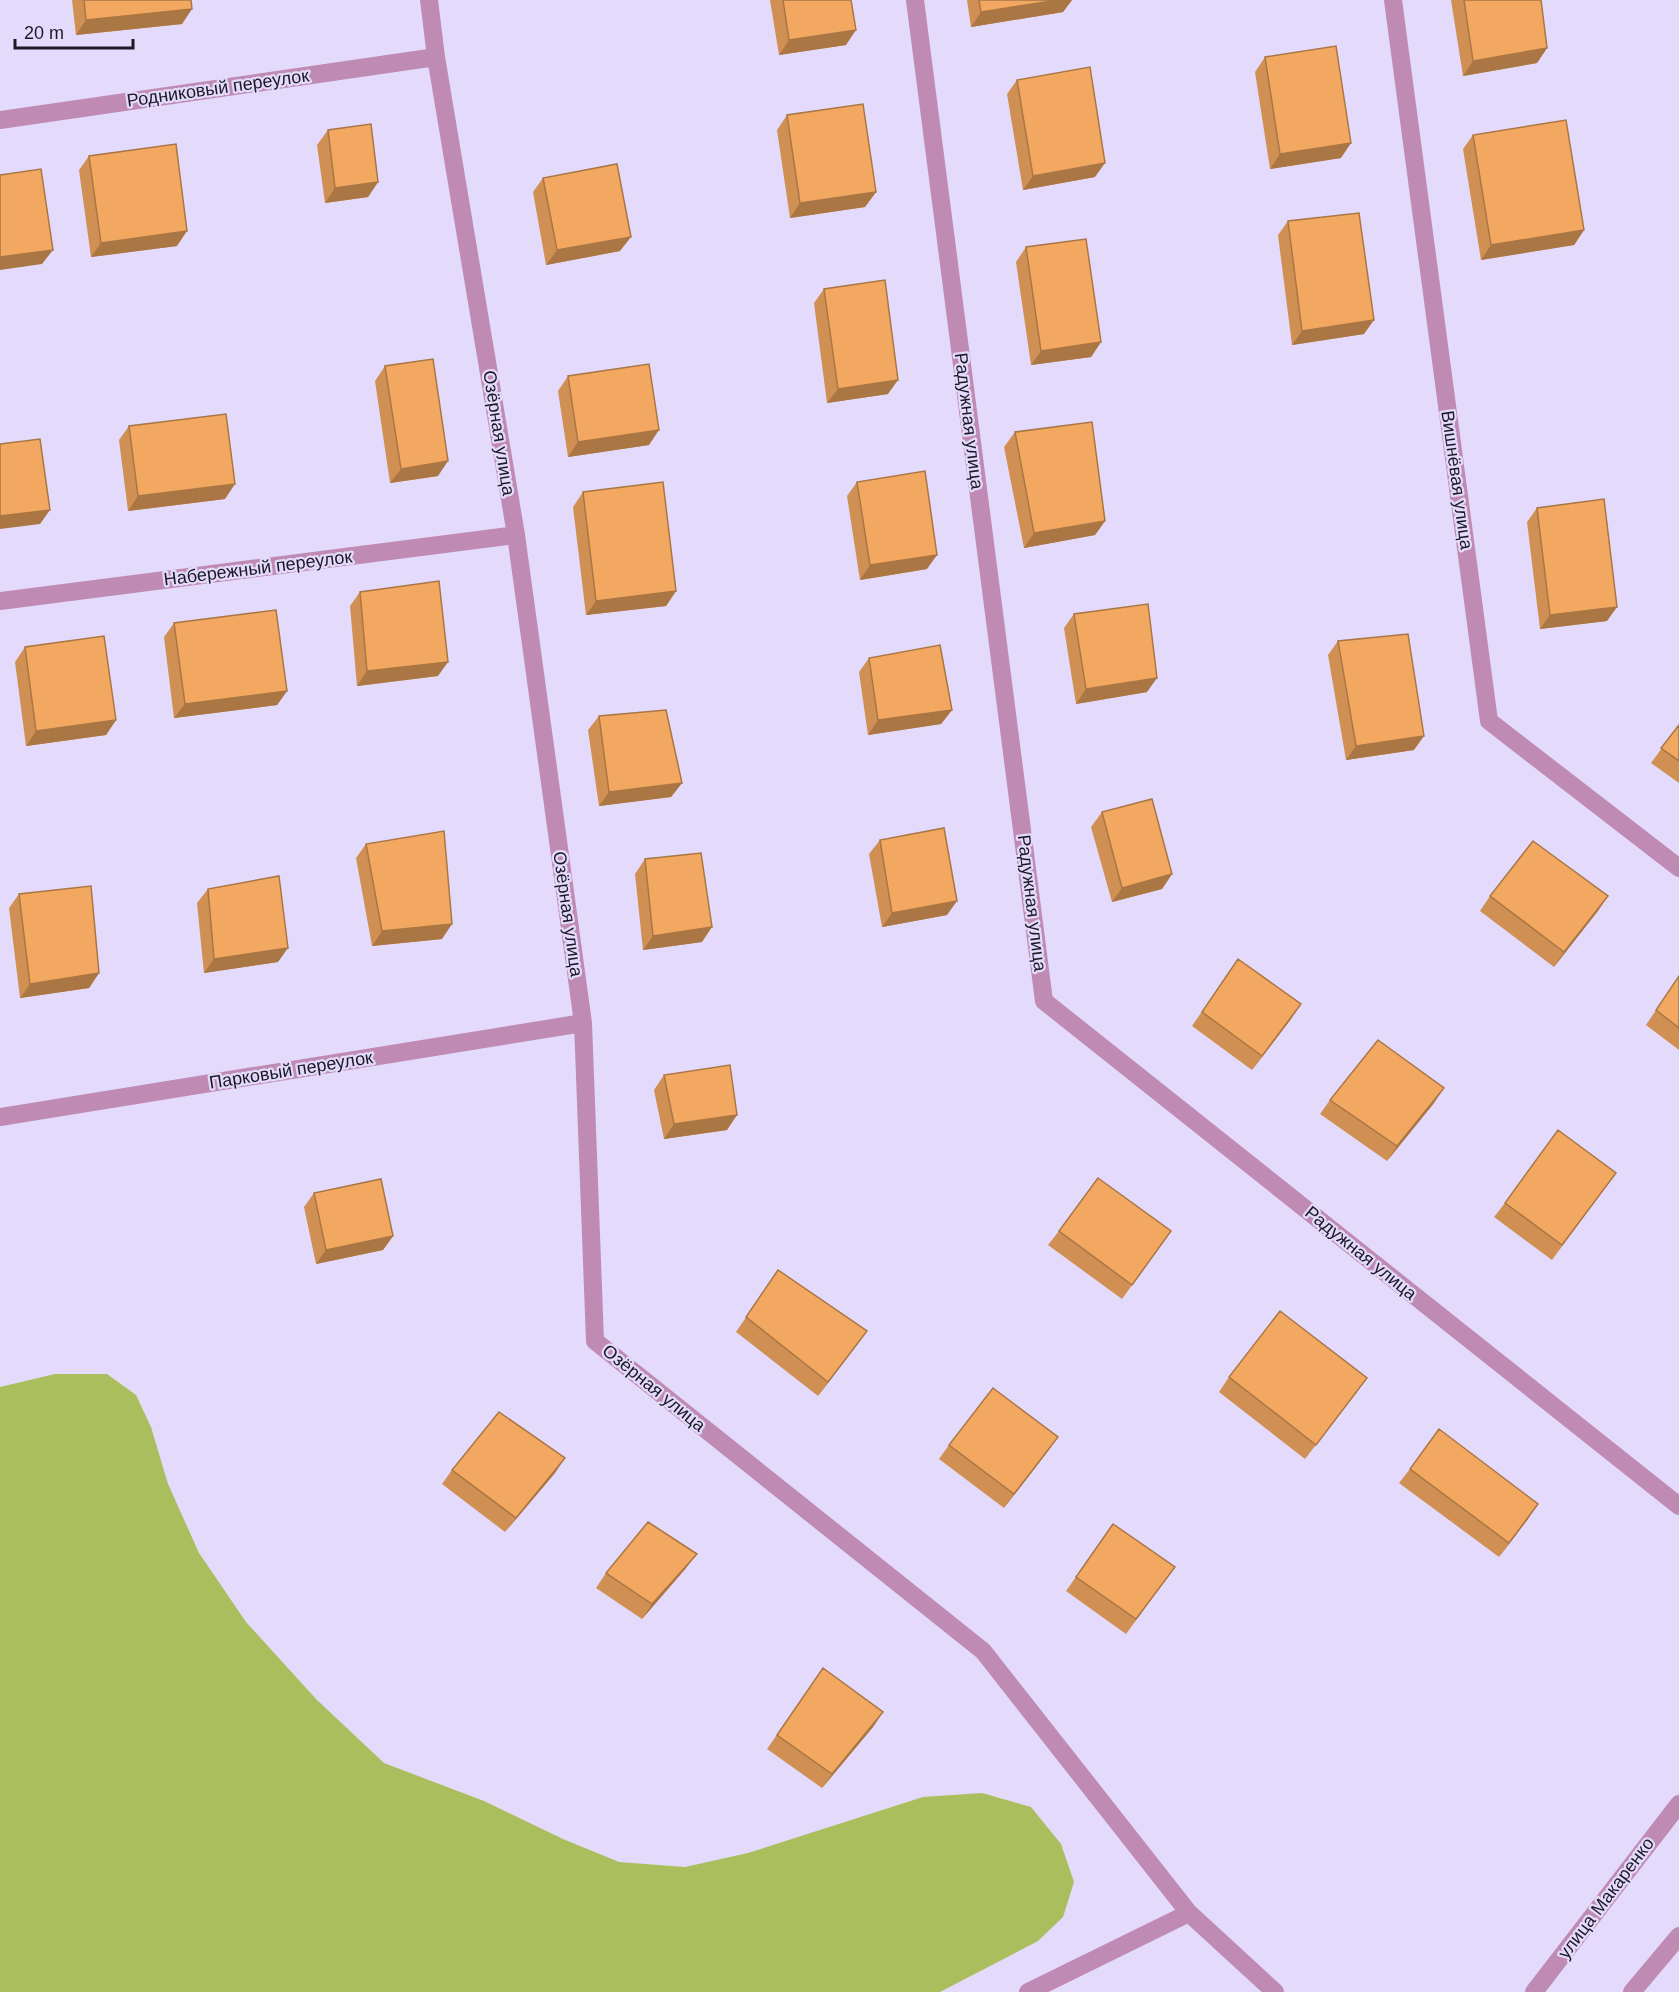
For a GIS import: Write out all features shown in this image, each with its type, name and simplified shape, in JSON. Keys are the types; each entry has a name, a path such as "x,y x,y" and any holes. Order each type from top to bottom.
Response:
{"street":[{"name":"Озёрная улица","path":"429,0 436,57 516,535 583,1023 595,1341 983,1651 1190,1913 1275,1992"},
{"name":"Радужная улица","path":"915,0 1044,1001 1679,1506"},
{"name":"Вишнёвая улица","path":"1393,0 1489,721 1679,868"},
{"name":"Родниковый переулок","path":"0,120 436,57"},
{"name":"Набережный переулок","path":"0,601 516,535"},
{"name":"Парковый переулок","path":"0,1117 583,1023"},
{"name":"улица Макаренко","path":"1534,1992 1679,1804"},
{"path":"1028,1992 1190,1913"},
{"path":"1632,1992 1679,1936"}],"green space":[{"path":"55,1374 107,1374 136,1395 151,1427 168,1484 199,1553 246,1622 316,1699 384,1763 484,1801 563,1839 619,1862 685,1867 748,1853 923,1797 982,1793 1031,1807 1061,1844 1074,1882 1063,1917 1038,1941 940,1992 0,1992 0,1387"}],"building":[{"path":"84,0 191,0 192,9 86,20"},
{"path":"783,0 851,0 856,30 789,40"},
{"path":"979,0 1058,0 981,12"},
{"path":"1464,0 1541,0 1547,48 1473,61"},
{"path":"1336,46 1351,143 1280,154 1265,57"},
{"path":"1090,67 1105,163 1033,176 1017,80"},
{"path":"863,104 876,192 800,203 787,115"},
{"path":"1566,120 1584,230 1491,245 1473,135"},
{"path":"371,124 378,182 335,188 328,130"},
{"path":"176,144 187,231 101,243 89,156"},
{"path":"617,164 631,237 557,250 543,178"},
{"path":"41,169 53,250 0,257 0,175"},
{"path":"1359,213 1374,320 1302,331 1288,221"},
{"path":"1086,239 1101,342 1041,351 1026,247"},
{"path":"885,280 898,380 838,389 824,289"},
{"path":"433,359 448,461 401,469 385,366"},
{"path":"649,364 659,430 578,442 568,376"},
{"path":"226,414 235,484 138,496 129,426"},
{"path":"1092,422 1105,521 1034,533 1015,432"},
{"path":"40,439 50,510 0,516 0,444"},
{"path":"925,471 937,555 870,565 857,482"},
{"path":"663,482 676,591 596,601 583,492"},
{"path":"1604,499 1617,607 1550,615 1537,508"},
{"path":"439,581 448,662 367,671 360,592"},
{"path":"1148,604 1157,678 1086,689 1074,614"},
{"path":"276,610 287,691 185,704 174,623"},
{"path":"1408,634 1424,736 1356,746 1338,641"},
{"path":"104,636 116,720 36,731 25,647"},
{"path":"940,645 952,710 878,720 869,658"},
{"path":"666,710 682,783 609,792 599,716"},
{"path":"1679,725 1679,761 1661,748"},
{"path":"1152,799 1172,874 1122,888 1102,812"},
{"path":"944,828 957,901 892,913 880,840"},
{"path":"444,831 452,924 382,931 366,844"},
{"path":"1533,841 1608,896 1564,952 1490,896"},
{"path":"701,853 712,927 653,936 645,859"},
{"path":"279,876 288,948 214,959 208,889"},
{"path":"91,886 99,973 30,984 19,894"},
{"path":"1238,959 1301,1004 1262,1056 1202,1012"},
{"path":"1679,976 1679,1028 1656,1010"},
{"path":"1378,1040 1444,1088 1397,1146 1330,1100"},
{"path":"730,1065 737,1115 674,1124 664,1075"},
{"path":"1558,1130 1616,1173 1562,1245 1505,1203"},
{"path":"1098,1178 1171,1231 1132,1285 1059,1231"},
{"path":"381,1179 393,1236 326,1250 314,1193"},
{"path":"778,1270 867,1331 828,1382 746,1317"},
{"path":"1280,1311 1367,1378 1316,1445 1229,1377"},
{"path":"993,1388 1058,1437 1014,1494 949,1445"},
{"path":"499,1412 565,1458 516,1518 452,1470"},
{"path":"1439,1429 1538,1504 1509,1543 1410,1469"},
{"path":"648,1522 697,1554 652,1604 606,1573"},
{"path":"1113,1524 1175,1567 1136,1619 1076,1577"},
{"path":"823,1668 883,1712 832,1774 777,1735"}]}
